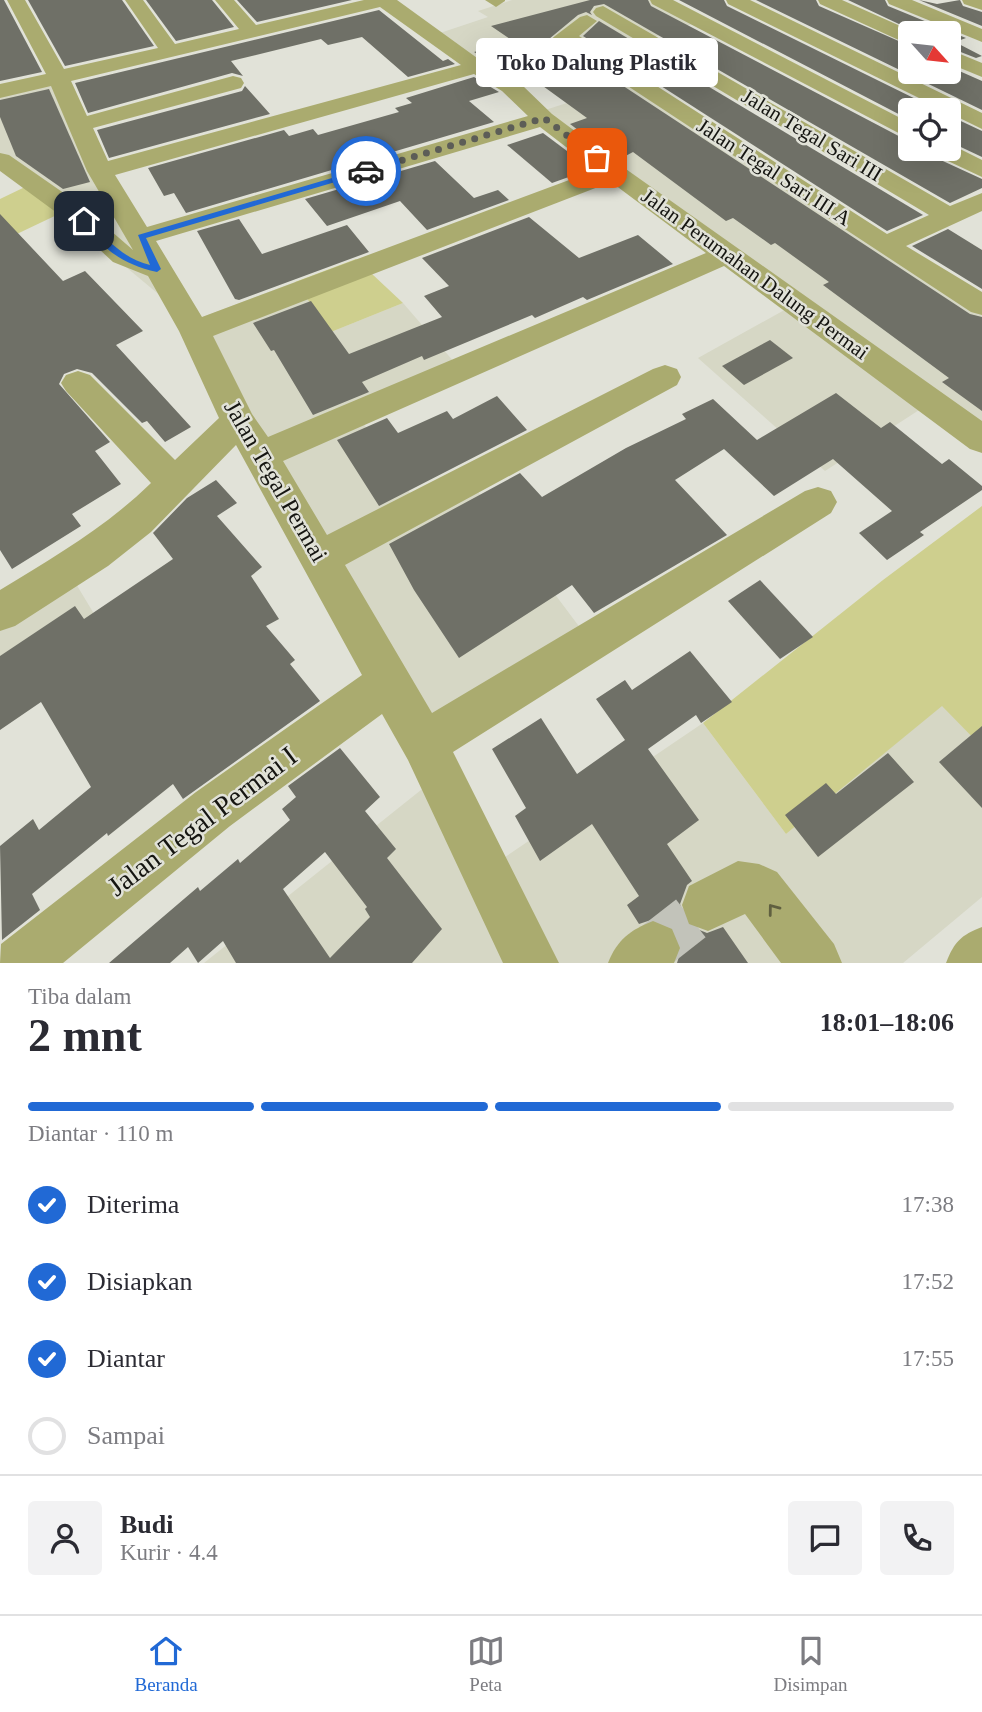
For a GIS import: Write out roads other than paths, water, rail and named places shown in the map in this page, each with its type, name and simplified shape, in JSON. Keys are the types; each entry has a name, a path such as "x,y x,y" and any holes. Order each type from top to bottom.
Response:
{"street":[{"name":"Jalan Tegal Permai","path":"16,0 58,77 100,171 195,331 238,421 321,558 424,744 532,963"},
{"path":"134,0 170,51"},
{"path":"224,0 252,32"},
{"path":"304,0 323,16"},
{"path":"0,92 384,0"},
{"name":"Jalan Perumahan Dalung Permai","path":"384,0 477,67 510,86 544,118 614,172 982,439"},
{"path":"659,0 898,126"},
{"path":"742,4 774,0"},
{"path":"827,0 898,33"},
{"path":"895,0 982,36"},
{"path":"971,0 982,4"},
{"path":"742,4 982,122"},
{"path":"510,86 567,37 611,6"},
{"name":"Jalan Tegal Sari III","path":"611,6 949,216"},
{"name":"Jalan Tegal Sari III A","path":"567,37 885,245 982,305"},
{"path":"961,61 982,71"},
{"path":"100,171 477,67"},
{"path":"78,125 233,83"},
{"path":"141,237 544,118"},
{"path":"961,159 982,170"},
{"path":"0,160 84,221 119,255 134,264 157,269"},
{"path":"195,331 614,172"},
{"path":"885,245 982,201"},
{"path":"261,455 728,254"},
{"path":"321,558 665,377"},
{"path":"78,383 176,485"},
{"path":"0,611 94,554 137,520 176,485 238,421"},
{"path":"424,744 818,502"},
{"name":"Jalan Tegal Permai I","path":"20,963 213,809 388,683"},
{"path":"708,905 738,887 759,890 815,963"},
{"path":"973,963 982,954"}],"tunnel":[{"path":"653,948 708,905"}],"place":[{"name":"Toko Dalung Plastik","path":"597,158"}]}
